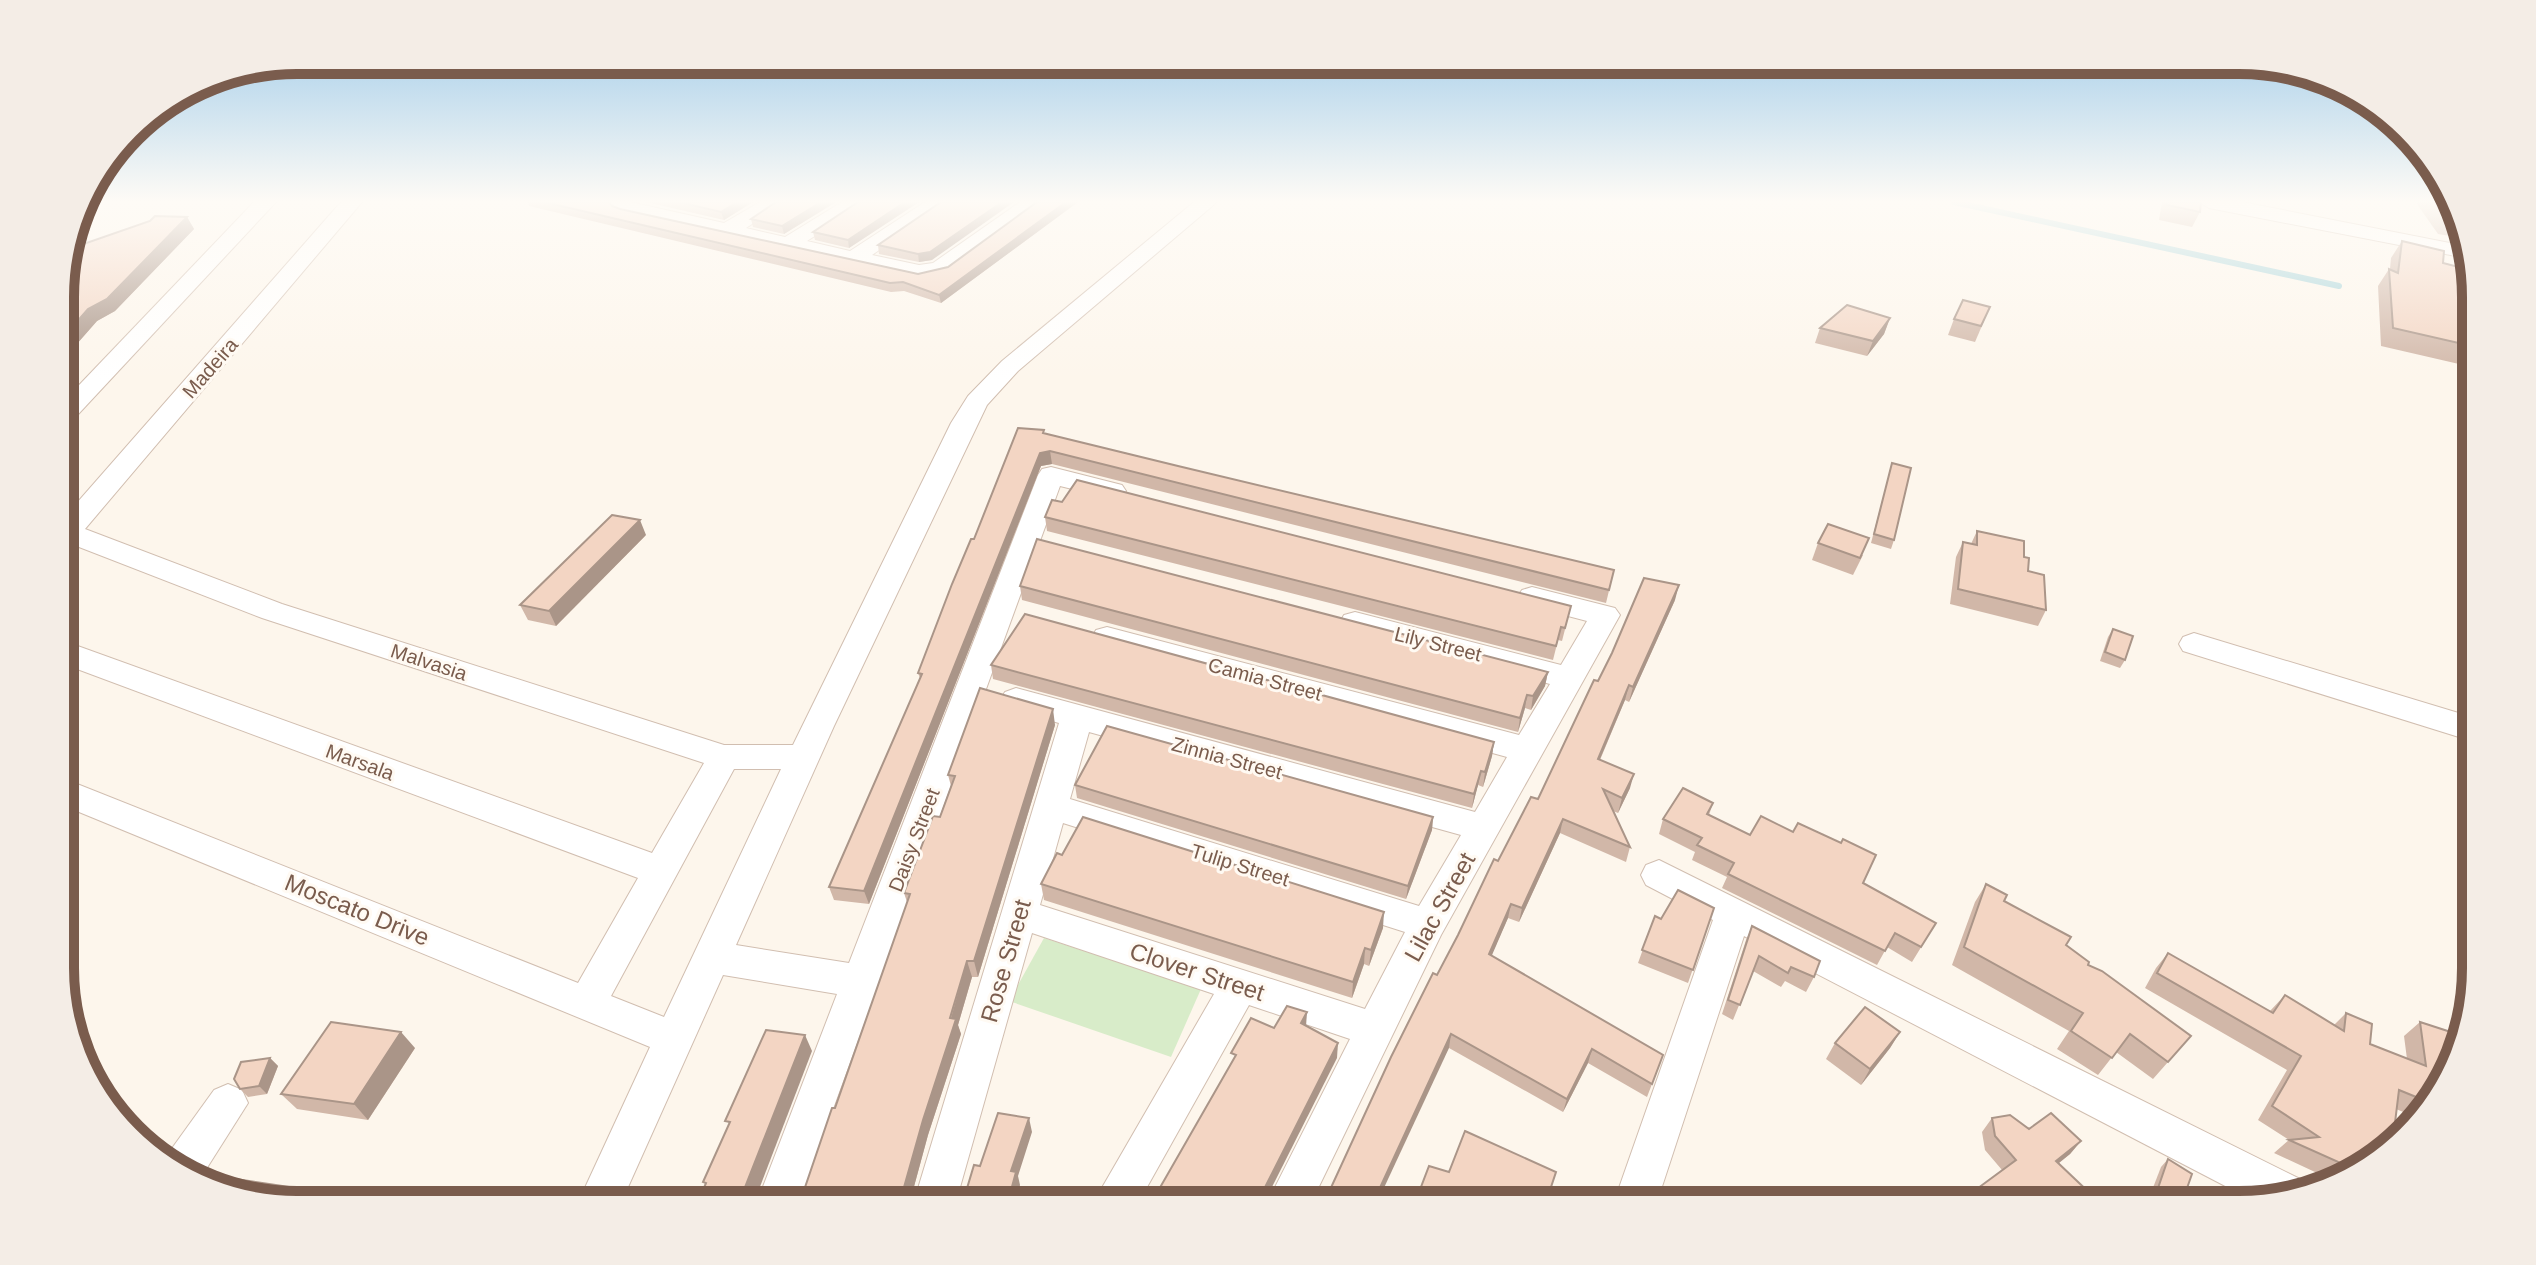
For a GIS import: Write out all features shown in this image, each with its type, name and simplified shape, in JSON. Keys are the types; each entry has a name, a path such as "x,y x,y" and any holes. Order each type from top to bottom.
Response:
{"street":[{"path":"74,404 210,261"},
{"name":"Madeira","path":"74,521 300,261"},
{"path":"871,261 912,271 933,271 948,261"},
{"path":"605,1191 949,450 977,401 1010,366 1136,261"},
{"name":"Daisy Street","path":"782,1191 971,687 1016,612 1043,542 1051,475 1144,499"},
{"name":"Malvasia","path":"74,536 272,611 724,757 805,757"},
{"name":"Lilac Street","path":"1294,1191 1428,924 1605,615 1513,592"},
{"name":"Lily Street","path":"1322,614 1570,678"},
{"name":"Camia Street","path":"1076,628 1528,750"},
{"path":"2194,644 2462,726"},
{"name":"Marsala","path":"74,656 660,871"},
{"name":"Zinnia Street","path":"971,687 1484,828"},
{"name":"Rose Street","path":"938,1191 1077,717"},
{"path":"587,1003 724,757"},
{"name":"Moscato Drive","path":"74,796 652,1030"},
{"name":"Tulip Street","path":"1051,806 1428,924"},
{"path":"1659,875 2274,1188"},
{"path":"1639,1191 1734,913"},
{"name":"Clover Street","path":"1020,914 1375,1030"},
{"path":"714,958 861,981"},
{"path":"1121,1191 1240,985"},
{"path":"188,1161 228,1103"}],"green space":[{"path":"1044,938 1201,989 1171,1057 1009,1001"}],"building":[{"path":"77,261 144,261 107,299 88,309 74,325"},
{"path":"796,261 859,261 918,274 948,267 956,261 985,261 939,295 903,282 890,283"},
{"path":"2399,261 2443,261 2460,267 2462,344 2393,328 2389,269 2398,273"},
{"path":"1963,300 1990,307 1981,326 1954,319"},
{"path":"1847,305 1890,318 1873,341 1820,328"},
{"path":"1018,428 1044,430 1043,433 1614,570 1609,590 1050,451 1040,453 864,891 829,887 922,674 918,673 952,584 971,539 974,539"},
{"path":"1892,463 1911,468 1894,540 1874,534"},
{"path":"1077,480 1571,606 1565,628 1561,627 1556,646 1045,517 1052,500 1062,502"},
{"path":"612,515 640,520 549,611 520,605"},
{"path":"1828,524 1869,538 1860,558 1818,543"},
{"path":"1977,531 2024,541 2024,557 2029,558 2028,571 2044,575 2046,610 1958,589 1963,542 1977,545"},
{"path":"1037,539 1548,672 1533,696 1527,695 1520,718 1020,586"},
{"path":"1644,578 1679,585 1633,687 1629,685 1598,759 1634,774 1622,798 1603,789 1630,847 1563,819 1522,908 1511,904 1489,954 1663,1055 1652,1084 1592,1049 1567,1099 1451,1034 1378,1191 1329,1191 1433,973 1437,975 1494,859 1498,861 1531,797 1538,799 1594,680 1598,681"},
{"path":"1025,614 1494,742 1485,772 1481,771 1474,794 991,665"},
{"path":"2113,629 2133,636 2125,660 2105,652"},
{"path":"980,688 1053,709 974,961 967,961 950,1018 956,1019 903,1191 804,1191 910,894 904,893 933,816 940,817 955,776 948,775"},
{"path":"1107,726 1433,817 1408,886 1075,785"},
{"path":"1683,788 1713,803 1707,814 1750,835 1761,816 1793,832 1798,823 1876,855 1863,883 1936,923 1921,947 1895,933 1885,951 1728,874 1734,863 1697,845 1702,838 1663,819"},
{"path":"1083,817 1384,912 1371,950 1365,948 1353,982 1041,884 1057,853 1062,855"},
{"path":"1986,884 2007,895 2004,901 2071,937 2066,945 2089,962 2088,965 2102,971 2191,1036 2168,1062 2130,1034 2112,1058 2071,1031 2083,1013 1964,947"},
{"path":"1678,890 1714,908 1693,970 1642,950 1655,916 1661,919"},
{"path":"1752,926 1820,961 1814,977 1791,967 1788,973 1759,956 1740,1005 1728,1000"},
{"path":"2168,953 2273,1013 2285,995 2344,1031 2346,1013 2372,1024 2370,1044 2426,1066 2420,1022 2452,1032 2439,1066 2419,1098 2399,1090 2394,1128 2343,1164 2289,1140 2319,1137 2272,1106 2301,1056 2157,973"},
{"path":"1287,1006 1307,1012 1301,1023 1338,1043 1263,1191 1158,1191 1236,1055 1231,1053 1251,1018 1274,1028"},
{"path":"1865,1007 1900,1032 1870,1069 1835,1043"},
{"path":"331,1022 401,1032 354,1104 281,1094"},
{"path":"766,1030 805,1035 744,1191 703,1191 706,1183 703,1182 730,1122 725,1121"},
{"path":"270,1058 259,1086 240,1089 234,1079 241,1062"},
{"path":"998,1113 1029,1118 1011,1171 1016,1172 1011,1191 966,1191 974,1165 980,1166"},
{"path":"2051,1113 2081,1141 2056,1161 2088,1191 1974,1191 2016,1160 1995,1136 1992,1118 2010,1115 2029,1129"},
{"path":"1465,1131 1556,1172 1550,1191 1431,1191 1421,1187 1429,1166 1449,1172"},
{"path":"2168,1159 2192,1174 2186,1191 2157,1191"},
{"path":"228,1180 296,1188 294,1191 283,1191"}],"waterway":[{"path":"2225,261 2339,286"}]}
